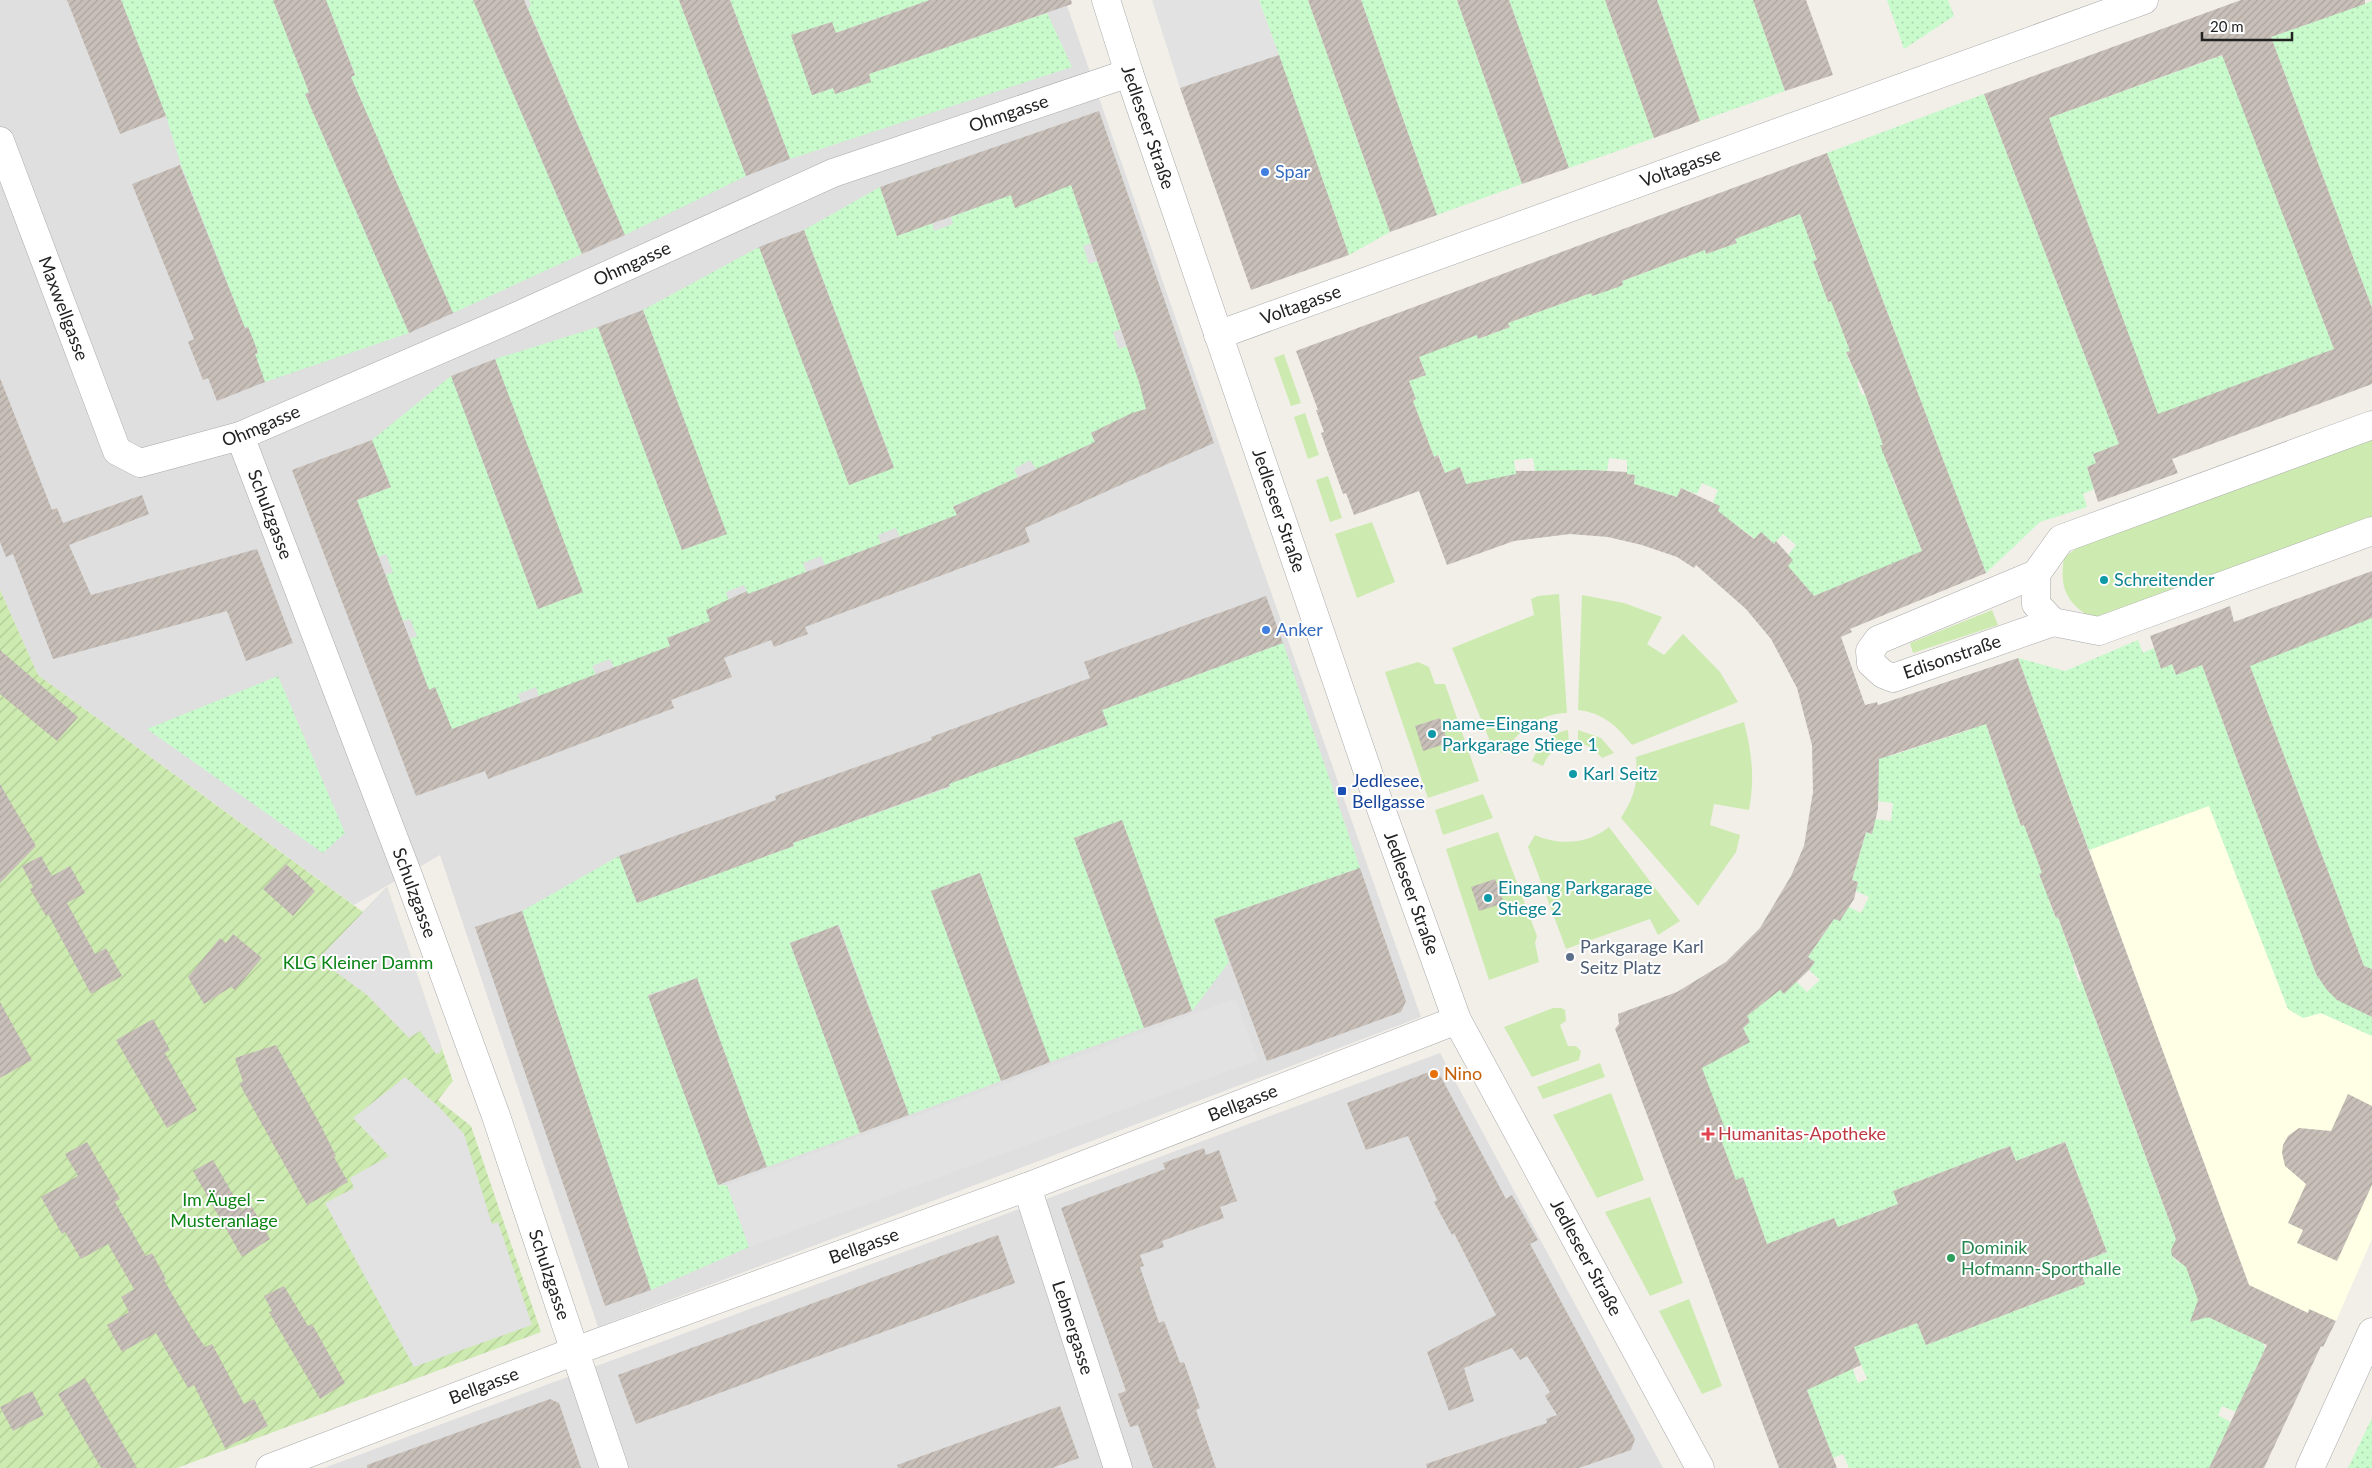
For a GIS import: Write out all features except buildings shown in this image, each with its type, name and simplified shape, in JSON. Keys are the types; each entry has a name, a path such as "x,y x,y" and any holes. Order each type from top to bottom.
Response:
{"street":[{"name":"Jedleseer Straße","path":"1106,0 1218,336 1371,781 1457,1020 1695,1467"},
{"name":"Voltagasse","path":"1218,336 2104,7 2144,0"},
{"name":"Ohmgasse","path":"140,463 240,436 523,313 833,173 1129,73"},
{"name":"Maxwellgasse","path":"0,141 116,451 140,463"},
{"path":"2372,425 2061,539 2036,574 2036,604 2053,622 2099,631 2372,531"},
{"name":"Schulzgasse","path":"240,436 409,878 496,1116 614,1468"},
{"name":"Edisonstraße","path":"2036,574 1878,640 1870,651 1871,663 1883,674 1893,678 2053,622"},
{"name":"Bellgasse","path":"270,1468 575,1351 1027,1187 1457,1020"},
{"name":"Lebnergasse","path":"1027,1187 1118,1468"},
{"path":"2310,1468 2372,1332"}],"shaded area":[{"path":"0,0 1065,0 1421,1017 598,1327 440,855 354,905 38,675 0,590"},
{"path":"1152,0 1259,0 1279,55 1180,88"},
{"path":"2209,805 2288,1009 2303,1018 2321,1013 2372,1036 2372,1239 2336,1321 2309,1310 2308,1313 2249,1285 2089,850"},
{"path":"387,887 442,1047 440,1053 436,1054 420,1031 409,1038 367,995 318,959"},
{"path":"1235,999 1258,1060 749,1247 727,1185"},
{"path":"1440,1053 1663,1468 324,1468 610,1361"},
{"path":"405,1077 439,1107 464,1134 492,1224 498,1222 532,1325 414,1367 325,1203 354,1188 350,1178 389,1156 353,1118"}],"green space":[{"path":"121,0 273,0 309,92 305,94 409,333 265,382 255,354 258,353 248,327 245,328 181,165 166,116"},
{"path":"326,0 478,0 483,24 582,254 453,313 351,77 355,74"},
{"path":"529,0 679,0 746,176 625,235 528,8 531,6"},
{"path":"730,0 930,0 835,33 832,22 792,35 813,95 833,88 835,94 871,82 869,74 1047,13 1072,67 790,159"},
{"path":"1259,0 1308,0 1390,232 1349,255"},
{"path":"1361,0 1457,0 1522,184 1437,215"},
{"path":"1509,0 1605,0 1654,138 1569,168"},
{"path":"1657,0 1753,0 1785,91 1700,121"},
{"path":"1887,0 1948,0 1954,16 1904,49"},
{"path":"2372,1 2372,308 2271,37"},
{"path":"2223,55 2334,349 2158,415 2049,118"},
{"path":"1984,94 2119,444 2093,454 2096,463 2087,467 2094,489 2083,494 2087,507 2040,522 1986,573 1827,153"},
{"path":"1071,185 1091,243 1083,246 1089,264 1097,261 1121,329 1113,332 1119,349 1127,346 1148,408 1144,409 1146,415 1108,425 1091,433 1095,442 1036,469 1030,460 1014,469 1018,477 994,488 996,500 971,499 953,506 957,515 900,537 896,528 878,535 881,544 825,565 821,556 803,563 806,572 748,594 744,585 726,592 729,601 706,610 714,630 685,631 667,638 671,646 614,668 610,659 592,666 596,675 539,696 536,687 518,694 521,703 445,732 435,687 429,690 410,639 417,636 410,619 403,621 386,575 393,572 386,554 378,557 357,500 391,487 372,440 451,376 538,609 582,592 495,359 598,327 682,550 726,534 643,310 759,247 849,484 894,467 804,230 880,187 897,236 932,223 934,231 953,224 951,217 1011,195 1014,204"},
{"path":"1798,208 1817,260 1813,261 1828,302 1831,301 1850,351 1846,353 1852,367 1861,363 1867,378 1857,382 1862,395 1865,394 1883,445 1881,445 1901,472 1891,476 1897,489 1899,489 1922,552 1814,596 1787,566 1788,555 1796,545 1783,534 1774,544 1761,532 1755,539 1732,522 1716,514 1719,506 1713,502 1718,490 1702,483 1697,494 1681,488 1677,497 1634,484 1635,475 1627,474 1627,460 1609,458 1607,471 1590,470 1590,477 1535,471 1533,458 1514,460 1516,474 1470,494 1460,467 1445,473 1439,455 1434,457 1413,401 1416,399 1409,381 1426,375 1415,345 1477,335 1478,339 1510,327 1508,323 1591,293 1592,296 1623,285 1622,281 1705,250 1706,254 1737,243 1735,239 1776,223"},
{"path":"1284,354 1301,403 1291,406 1274,358"},
{"path":"1305,413 1319,455 1308,459 1294,417"},
{"path":"2372,435 2372,518 2093,619 2077,607 2067,594 2063,578 2064,558 2081,544"},
{"path":"1328,476 1342,518 1330,522 1316,480"},
{"path":"1372,522 1395,582 1357,598 1335,534"},
{"name":"Im Äugel – Musteranlage","path":"0,590 38,675 363,912 387,887 453,1081 438,1100 471,1126 541,1332 177,1468 0,1468"},
{"path":"1559,594 1567,713 1545,717 1532,723 1515,738 1503,753 1494,751 1452,648 1534,615 1531,599 1538,596"},
{"path":"1582,595 1624,603 1662,617 1647,644 1664,655 1683,634 1720,672 1738,702 1632,745 1609,721 1595,714 1578,710"},
{"path":"1992,610 1998,625 1913,653 1910,643"},
{"path":"2372,618 2372,969 2364,966 2250,666 2254,659"},
{"path":"2138,640 2143,653 2154,648 2161,668 2172,664 2176,675 2202,665 2316,974 2334,995 2372,1017 2372,1036 2321,1013 2303,1018 2288,1009 2209,806 2089,850 2018,658 2065,671"},
{"path":"1283,643 1360,868 1214,919 1229,962 1192,1011 1122,821 1074,838 1144,1028 1050,1062 980,873 931,891 1001,1081 909,1115 839,925 790,943 860,1133 767,1167 697,978 648,995 718,1185 727,1185 749,1247 651,1290 522,911 619,856 637,903 794,846 793,843 950,787 949,783 1107,726 1102,710"},
{"path":"1418,662 1429,667 1435,684 1445,684 1479,781 1428,798 1385,672"},
{"path":"278,676 345,833 323,853 147,729"},
{"path":"1982,713 2021,826 2024,825 2042,873 2039,875 2045,890 2059,897 2049,902 2056,918 2058,917 2079,982 2088,978 2086,994 2177,1242 2172,1248 2172,1256 2179,1263 2185,1263 2199,1302 2196,1311 2263,1343 2265,1349 2236,1412 2222,1406 2218,1415 2231,1422 2209,1468 1849,1468 1843,1454 1833,1458 1807,1390 1812,1387 1780,1280 1743,1178 1736,1180 1720,1137 1726,1134 1686,1046 1734,1051 1749,1042 1743,1028 1750,1022 1747,1016 1779,989 1797,982 1807,992 1820,980 1808,969 1814,962 1808,957 1834,919 1849,907 1861,913 1869,897 1856,891 1858,882 1852,880 1866,832 1872,834 1875,819 1891,821 1893,803 1878,801 1878,790 1872,789 1871,749 1886,745 1890,756 1969,730","holes":["2065,1142 2107,1252 2078,1263 2085,1284 1926,1345 1917,1323 1854,1347 1867,1379 1858,1383 1800,1231 1834,1218 1838,1227 1898,1204 1893,1191 2010,1146 2016,1161"]},
{"path":"1744,722 1752,766 1749,810 1714,804 1710,825 1740,835 1736,852 1698,906 1621,818 1630,803 1634,789 1636,757"},
{"path":"1568,730 1569,743 1553,751 1547,757 1543,766 1532,761 1546,741 1556,734"},
{"path":"1578,730 1601,738 1614,753 1602,758 1593,748 1578,742"},
{"path":"1483,794 1493,818 1443,835 1435,810"},
{"path":"1609,827 1680,921 1658,935 1650,919 1566,949 1528,847 1535,835 1554,841 1574,842 1592,837"},
{"path":"1498,832 1537,936 1535,943 1539,962 1489,980 1446,849"},
{"path":"1553,1008 1565,1010 1566,1021 1560,1025 1568,1046 1576,1046 1581,1051 1579,1060 1532,1077 1504,1027"},
{"path":"1600,1063 1605,1077 1543,1099 1537,1087"},
{"path":"1611,1093 1644,1180 1597,1198 1553,1115"},
{"path":"1650,1197 1683,1283 1650,1296 1605,1212"},
{"path":"1689,1299 1722,1386 1702,1394 1659,1311"},
{"path":"2372,1418 2372,1468 2348,1468"}],"place":[{"name":"Spar","path":"1265,172"},
{"name":"Schreitender","path":"2104,580"},
{"name":"Anker","path":"1266,630"},
{"name":"name=Eingang Parkgarage Stiege 1","path":"1432,734"},
{"name":"Karl Seitz","path":"1573,774"},
{"name":"Jedlesee, Bellgasse","path":"1342,791"},
{"name":"Eingang Parkgarage Stiege 2","path":"1488,898"},
{"name":"Parkgarage Karl Seitz Platz","path":"1570,957"},
{"name":"Nino","path":"1434,1074"},
{"name":"Humanitas-Apotheke","path":"1708,1134"},
{"name":"Dominik Hofmann-Sporthalle","path":"1951,1258"}],"park label":[{"name":"KLG Kleiner Damm","path":"358,963"}]}
